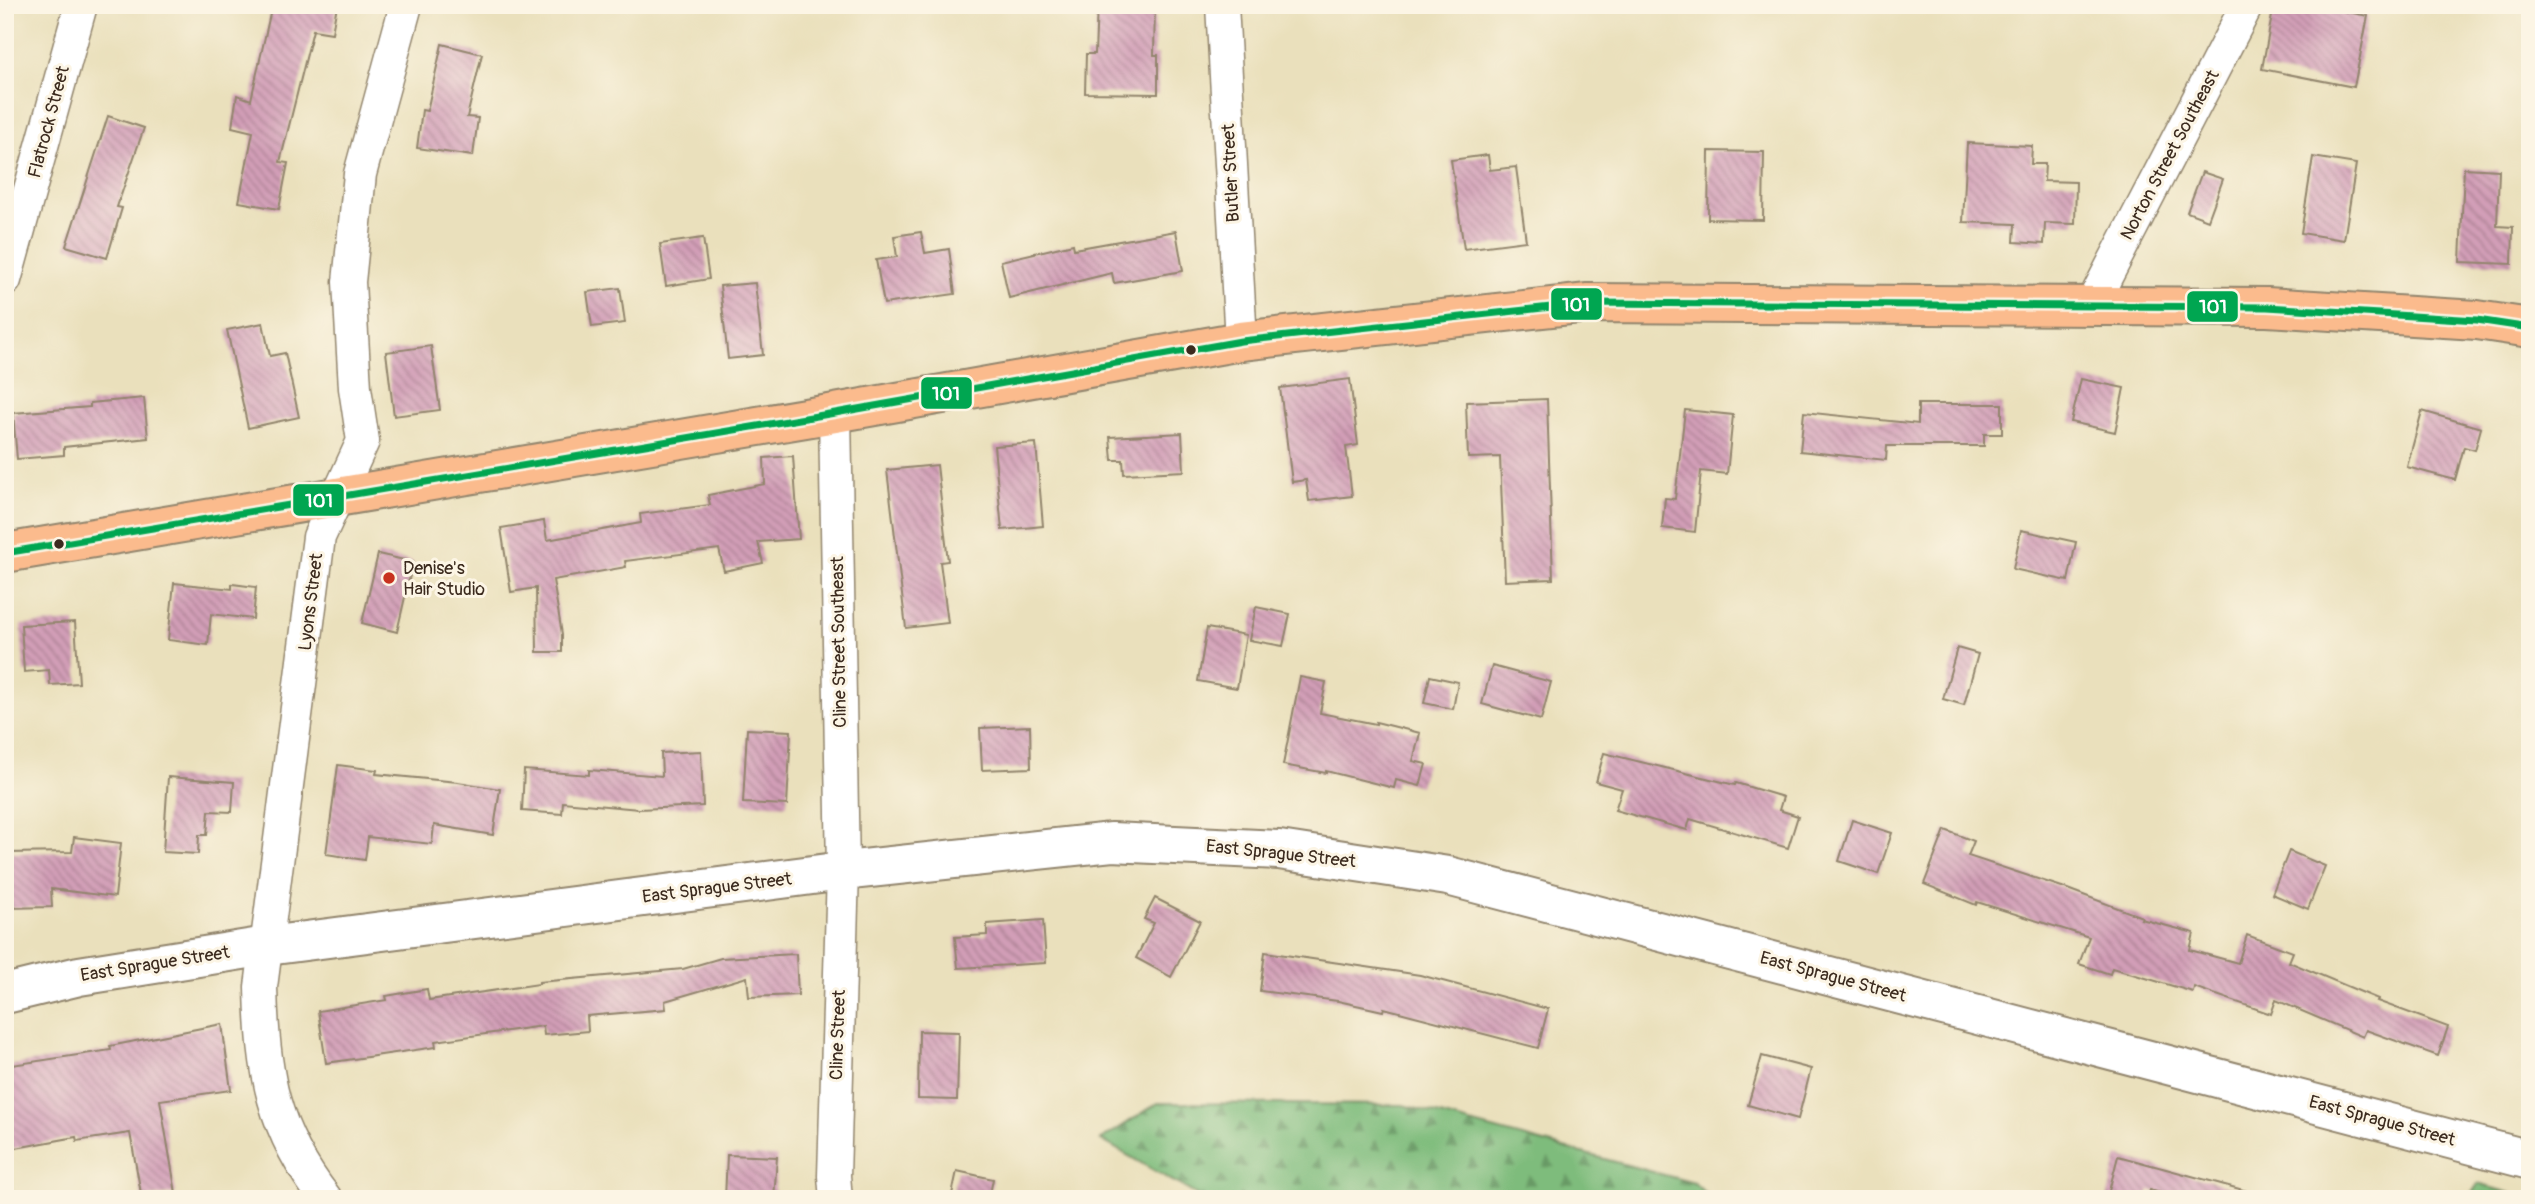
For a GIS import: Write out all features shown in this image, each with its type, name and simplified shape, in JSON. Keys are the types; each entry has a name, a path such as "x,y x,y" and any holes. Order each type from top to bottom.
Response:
{"main road":[{"path":"5,553 835,413 1241,341 1588,303 2092,304 2286,308 2477,320 2530,328"}],"street":[{"name":"Flatrock Street","path":"5,280 81,5"},
{"name":"Lyons Street","path":"327,1199 309,1177 287,1138 269,1084 262,1043 261,988 319,537 363,441 355,388 349,282 360,174 406,5"},
{"name":"Butler Street","path":"1222,5 1241,341"},
{"name":"Norton Street Southeast","path":"2092,304 2247,5"},
{"name":"Cline Street Southeast","path":"835,413 843,872"},
{"name":"East Sprague Street","path":"5,994 79,976 267,946 843,872 1112,842 1279,850 1448,876 2530,1160"},
{"name":"Cline Street","path":"836,1199 834,1176 843,872"}],"green space":[{"path":"1158,1103 1403,1105 1694,1183 1712,1199 1204,1199 1101,1140"},
{"path":"2478,1184 2530,1199 2468,1199"}],"building":[{"path":"272,5 337,5 332,33 313,30 280,162 288,163 279,209 239,202 253,132 232,127 237,95 251,100"},
{"path":"1097,5 1155,5 1154,55 1158,55 1158,94 1085,93 1086,54 1095,54"},
{"path":"2274,5 2312,5 2368,16 2354,87 2262,69"},
{"path":"442,44 482,54 467,117 478,118 473,156 417,148 422,110 427,111"},
{"path":"108,116 144,128 117,207 122,208 107,258 66,246"},
{"path":"1967,143 2032,146 2031,164 2045,164 2044,181 2076,182 2075,224 2045,223 2044,244 2014,242 2015,224 1963,222"},
{"path":"1709,151 1764,152 1763,220 1708,219"},
{"path":"1488,155 1490,170 1516,167 1526,241 1464,249 1451,160"},
{"path":"2313,157 2356,164 2344,240 2301,233"},
{"path":"2464,168 2499,170 2497,226 2513,227 2512,264 2460,262"},
{"path":"2202,172 2223,179 2208,220 2187,212"},
{"path":"1176,231 1183,271 1114,283 1112,273 1009,298 1001,261 1073,244 1074,249"},
{"path":"921,232 925,253 949,249 955,294 884,304 876,260 897,257 894,236"},
{"path":"703,238 709,279 666,286 660,244"},
{"path":"755,283 763,355 728,359 720,286"},
{"path":"620,288 625,323 592,327 587,292"},
{"path":"263,323 270,356 285,353 299,417 248,428 227,330"},
{"path":"431,346 440,410 394,416 386,352"},
{"path":"1350,379 1358,445 1346,447 1352,496 1309,501 1306,480 1292,482 1280,388"},
{"path":"2081,379 2124,388 2115,432 2071,422"},
{"path":"144,398 148,438 64,447 64,455 17,459 13,413 90,407 90,403"},
{"path":"1547,399 1553,579 1505,581 1500,457 1468,458 1466,402"},
{"path":"1918,404 2002,404 2002,434 1984,434 1984,446 1887,446 1886,460 1800,451 1804,412 1918,424"},
{"path":"1685,410 1733,415 1727,474 1701,471 1695,532 1662,528 1665,498 1675,499"},
{"path":"2422,411 2481,428 2475,450 2464,447 2455,480 2407,467"},
{"path":"1182,433 1184,471 1124,474 1123,460 1112,460 1110,437"},
{"path":"1036,443 1043,526 1002,530 994,446"},
{"path":"793,456 799,539 758,542 763,563 724,571 719,549 625,561 626,567 553,580 562,634 562,652 537,652 536,588 511,592 501,528 544,521 547,540 641,523 640,514 710,505 708,495 765,484 764,458"},
{"path":"937,465 948,561 940,562 948,623 906,628 887,470"},
{"path":"2021,530 2076,542 2068,581 2013,569"},
{"path":"378,554 413,562 397,632 362,623"},
{"path":"174,583 232,589 232,584 256,587 253,619 211,614 208,645 168,640"},
{"path":"1256,607 1290,614 1283,646 1249,640"},
{"path":"75,622 79,683 50,685 49,670 24,672 21,625"},
{"path":"1207,628 1246,635 1237,688 1198,681"},
{"path":"1957,648 1978,654 1964,705 1943,699"},
{"path":"1492,666 1551,682 1541,720 1482,704"},
{"path":"1430,676 1458,682 1453,709 1424,703"},
{"path":"1300,677 1326,682 1320,713 1376,722 1420,733 1413,761 1426,764 1420,786 1396,780 1394,788 1326,771 1283,765"},
{"path":"1030,726 1031,768 982,770 980,728"},
{"path":"747,729 791,731 787,805 743,803"},
{"path":"701,751 703,806 639,809 563,802 562,814 522,811 524,770 589,775 589,770 662,776 661,753"},
{"path":"1604,753 1735,785 1736,783 1783,797 1779,810 1798,816 1788,848 1690,819 1687,830 1615,810 1622,789 1596,782"},
{"path":"338,765 377,770 376,774 500,789 493,835 434,825 432,844 368,837 365,860 326,854"},
{"path":"168,777 234,782 232,812 209,811 207,835 199,835 198,854 163,852"},
{"path":"1852,820 1892,833 1878,874 1839,861"},
{"path":"1945,830 1974,841 1968,856 2062,887 2142,917 2141,919 2194,933 2190,950 2238,963 2247,935 2293,952 2289,962 2378,999 2377,1001 2448,1027 2438,1056 2366,1030 2363,1037 2276,1000 2271,1014 2194,987 2193,992 2112,968 2110,974 2079,964 2089,937 1977,902 1976,905 1924,884"},
{"path":"74,837 121,843 115,897 51,889 52,907 5,908 5,853 72,852"},
{"path":"2289,851 2325,866 2308,909 2272,894"},
{"path":"1155,898 1200,921 1171,977 1136,958 1154,923 1144,919"},
{"path":"1043,920 1046,963 958,968 955,937 987,935 987,924"},
{"path":"1265,952 1420,975 1548,1009 1538,1048 1384,1008 1383,1011 1338,1001 1260,991"},
{"path":"796,954 798,995 749,997 747,977 665,1001 666,1009 587,1016 588,1031 544,1035 543,1026 435,1041 436,1047 326,1063 318,1011 387,1000 386,996 427,989 429,1000 539,982 683,969 721,958"},
{"path":"222,1024 231,1090 160,1100 176,1193 142,1199 130,1133 77,1141 76,1137 5,1150 5,1066 111,1050 110,1046"},
{"path":"919,1031 959,1032 957,1100 918,1099"},
{"path":"1762,1056 1811,1069 1798,1119 1748,1105"},
{"path":"727,1155 777,1157 774,1199 725,1199"},
{"path":"2118,1156 2247,1191 2246,1199 2182,1199 2150,1190 2147,1199 2107,1199"},
{"path":"957,1171 993,1179 989,1199 951,1199"}],"transit line":[{"name":"101","path":"5,553 835,413 1241,341 1588,303 2267,307 2477,320 2530,328"}],"place":[{"name":"Denise's Hair Studio","path":"389,578"}]}
